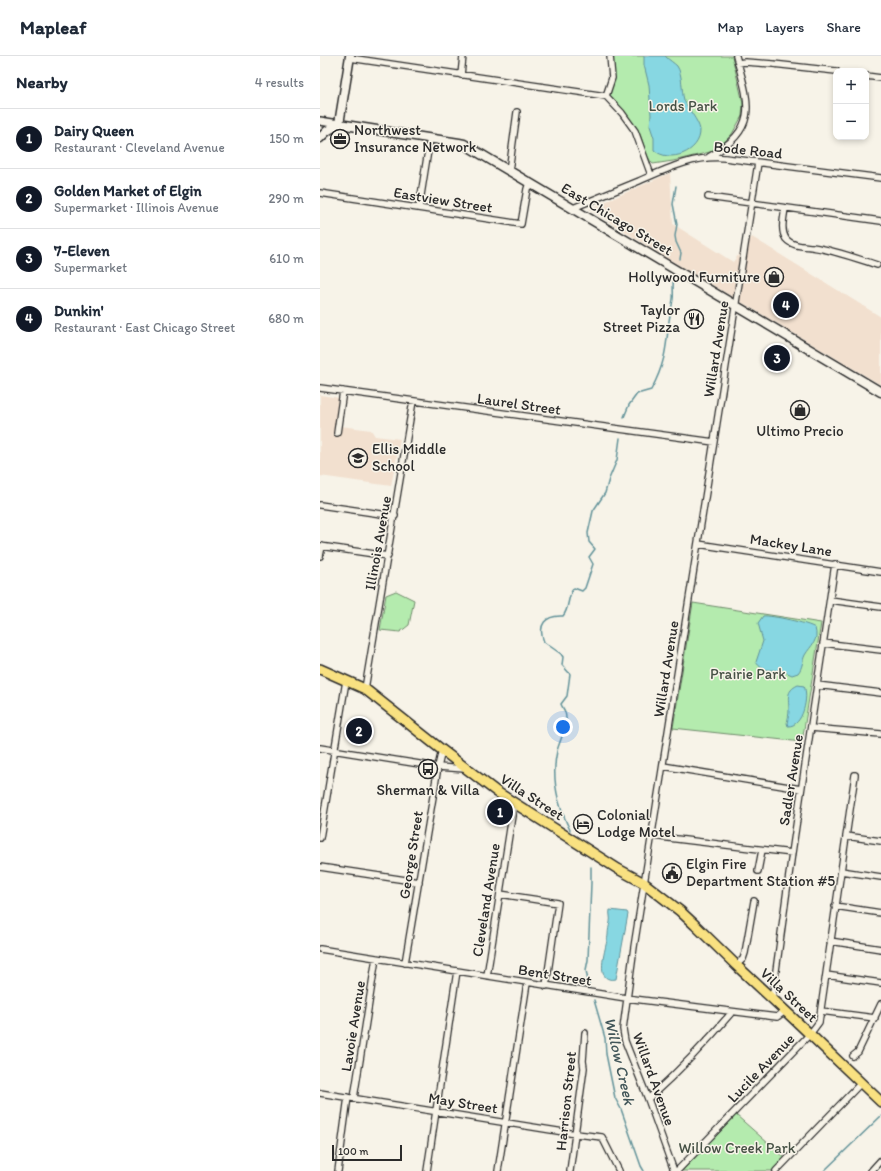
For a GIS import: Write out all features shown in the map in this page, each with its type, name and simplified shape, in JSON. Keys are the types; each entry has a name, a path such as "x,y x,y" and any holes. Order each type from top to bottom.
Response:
{"main road":[{"path":"320,138 327,131 339,124 350,57"},
{"name":"East Chicago Street","path":"339,124 462,143 881,392"},
{"name":"Villa Street","path":"320,669 365,689 465,769 514,803 644,884 680,911 772,1000 880,1099"}],"street":[{"path":"461,75 463,56"},
{"path":"606,96 612,78 610,56"},
{"path":"706,158 732,140 740,131 746,117 748,108 747,98 736,56"},
{"path":"350,57 606,96 622,113 635,131 651,175"},
{"path":"738,63 773,64 833,71"},
{"path":"869,76 881,78"},
{"path":"509,171 517,112"},
{"name":"East Chicago Street","path":"320,121 339,124"},
{"path":"419,208 430,138"},
{"name":"Bode Road","path":"573,208 651,175 688,162 706,158 719,158 881,178"},
{"name":"Willard Avenue","path":"676,1171 624,1034 626,998 758,163"},
{"name":"Eastview Street","path":"320,193 521,224 529,183"},
{"path":"708,197 881,221"},
{"path":"785,208 783,231 786,238 790,242 799,245 827,249 877,265"},
{"name":"Laurel Street","path":"320,388 414,400 645,434 714,442"},
{"path":"337,433 343,391"},
{"name":"Illinois Avenue","path":"365,689 414,400"},
{"path":"320,505 395,516"},
{"name":"Mackey Lane","path":"698,544 881,572"},
{"path":"320,556 321,546 388,556"},
{"name":"Sadler Avenue","path":"772,1000 801,789 835,564"},
{"path":"830,600 881,607"},
{"path":"823,643 881,650"},
{"path":"320,838 346,681"},
{"path":"817,685 881,693"},
{"path":"811,728 881,734"},
{"path":"320,748 465,769"},
{"name":"George Street","path":"406,963 438,766 442,750"},
{"path":"663,766 801,789"},
{"name":"Lucile Avenue","path":"676,1171 810,1034 819,1022 855,775"},
{"name":"Cleveland Avenue","path":"487,976 514,803"},
{"path":"652,836 792,853"},
{"path":"846,836 881,841"},
{"path":"758,871 762,850"},
{"path":"320,867 419,882"},
{"path":"841,871 881,876"},
{"path":"500,894 558,903 546,986"},
{"path":"736,965 743,959 745,954 754,901"},
{"path":"835,906 881,913"},
{"path":"830,941 881,949"},
{"name":"Bent Street","path":"320,949 626,998 777,1018 785,1011"},
{"name":"Lavoie Avenue","path":"338,1171 376,958"},
{"path":"427,1171 457,971"},
{"path":"826,975 881,983"},
{"path":"498,1171 527,983"},
{"path":"853,1056 858,1052 881,1004"},
{"path":"821,1011 875,1018"},
{"path":"648,1099 665,1084 732,1012"},
{"name":"Harrison Street","path":"570,1171 584,1068 585,1033"},
{"path":"776,1171 861,1082"},
{"name":"May Street","path":"320,1093 602,1137 620,1171"},
{"path":"871,1171 881,1160"}],"shaded area":[{"path":"670,173 673,224 733,262 752,237 881,317 881,385 667,258 589,209"},
{"name":"Ellis Middle School","path":"320,395 346,399 341,426 371,430 375,436 400,439 391,486 320,476"}],"green space":[{"name":"Lords Park","path":"613,56 732,56 743,103 742,116 732,134 722,144 710,152 653,164 648,157 637,128 610,95 614,79"},
{"path":"396,591 414,600 409,625 400,632 380,630 386,595"},
{"name":"Prairie Park","path":"693,603 821,623 802,742 673,728"},
{"name":"Willow Creek Park","path":"736,1115 785,1158 772,1171 682,1171"}],"water":[{"path":"644,56 665,56 677,66 679,70 684,100 698,123 700,130 699,138 695,144 690,150 683,154 668,156 660,154 654,150 654,138 650,126 651,115 649,85 644,65"},
{"path":"763,616 789,620 815,628 815,640 805,655 798,673 792,675 783,671 768,670 762,668 756,662 763,641 758,623"},
{"path":"798,685 804,686 806,697 804,710 798,722 788,726 789,693"},
{"path":"610,910 627,912 628,914 616,979 609,979 604,976 603,970"}],"waterway":[{"name":"Willow Creek","path":"676,186 673,204 677,224 675,236 681,253 680,259"},
{"name":"Willow Creek","path":"624,417 629,405 637,394 651,390 656,381 666,348 673,299 674,278"},
{"name":"Willow Creek","path":"570,830 559,802 555,782 555,761 566,722 565,712 561,704 567,696 570,674 562,665 563,657 561,654 544,642 541,631 542,626 547,619 551,617 563,616 567,609 570,594 574,588 582,591 585,588 593,564 589,557 595,549 589,542 588,533 593,511 605,493 617,460 620,438"},
{"name":"Willow Creek","path":"589,987 586,970 588,960 591,867"},
{"name":"Willow Creek","path":"594,1000 605,1038 606,1054 615,1098 621,1109 644,1171"},
{"path":"824,1171 881,1116"}],"place":[{"name":"Northwest Insurance Network","path":"340,139"},
{"name":"Hollywood Furniture","path":"774,277"},
{"name":"Dunkin'","path":"786,305"},
{"name":"Taylor Street Pizza","path":"694,319"},
{"name":"7-Eleven","path":"777,358"},
{"name":"Ultimo Precio","path":"800,410"},
{"name":"Ellis Middle School","path":"358,458"},
{"name":"Golden Market of Elgin","path":"359,731"},
{"name":"Sherman & Villa","path":"428,769"},
{"name":"Dairy Queen","path":"500,812"},
{"name":"Colonial Lodge Motel","path":"583,824"},
{"name":"Elgin Fire Department Station #5","path":"672,873"}]}
